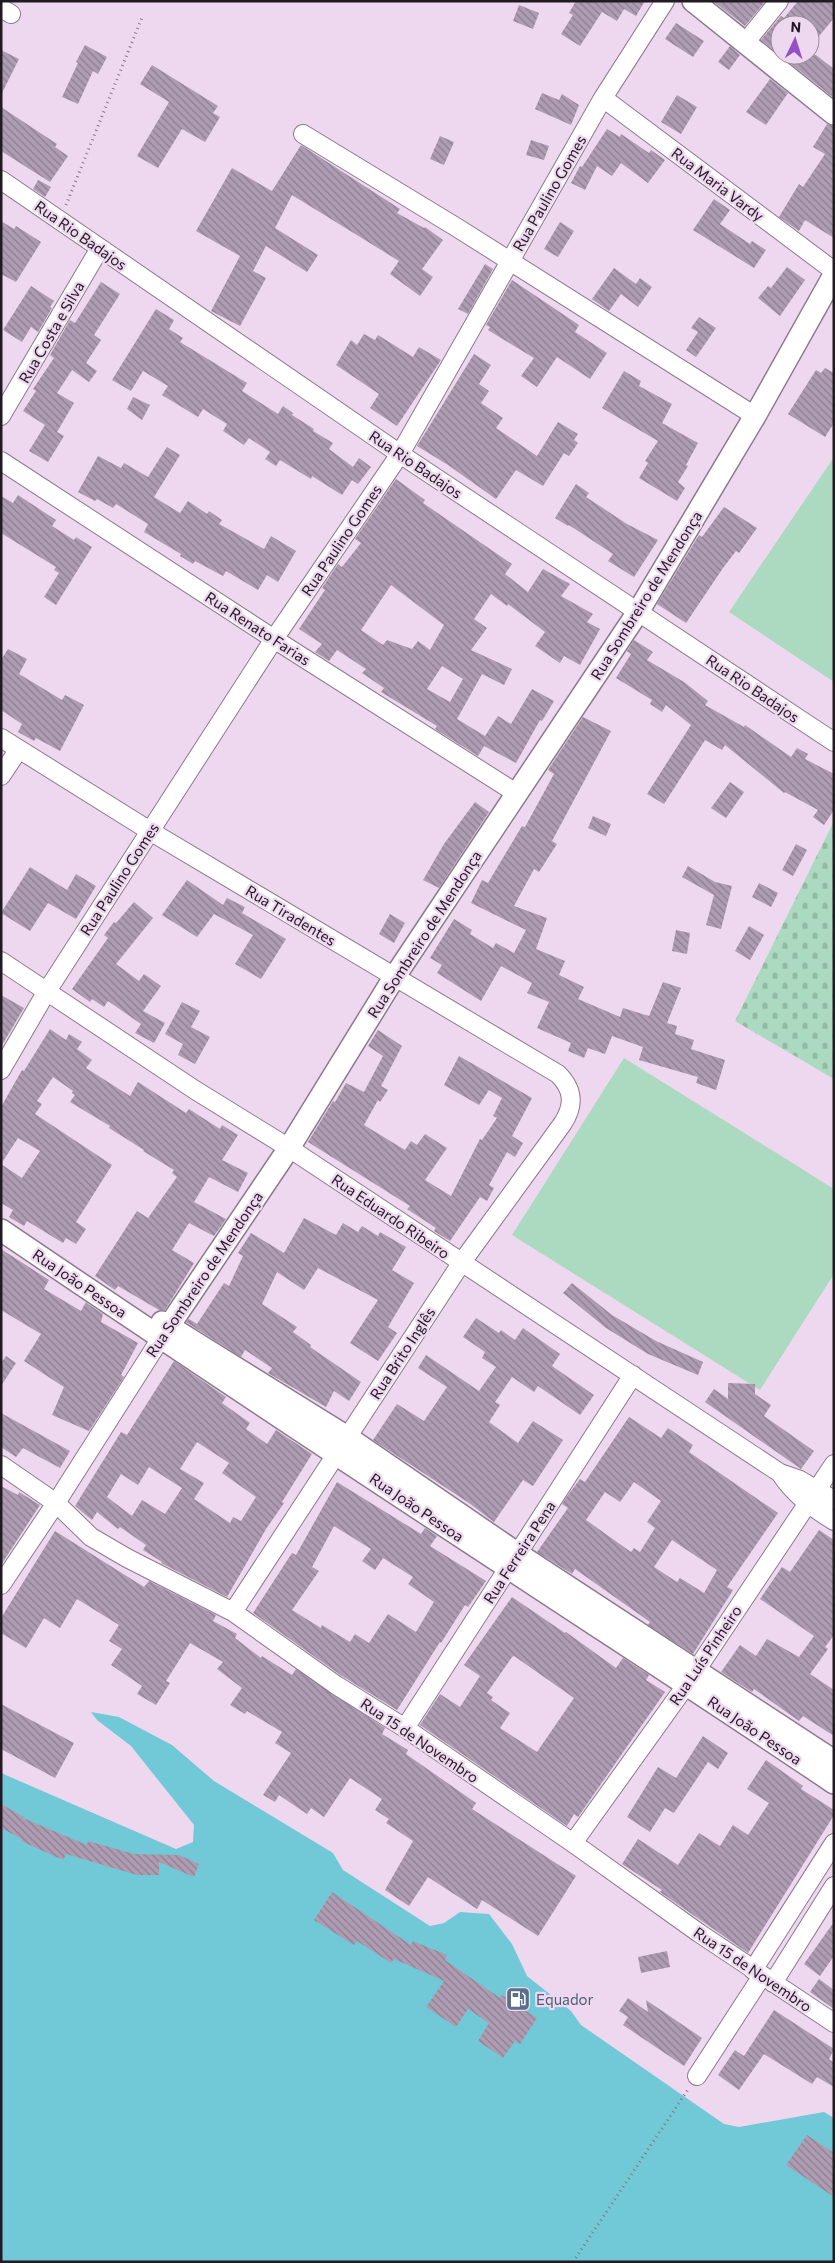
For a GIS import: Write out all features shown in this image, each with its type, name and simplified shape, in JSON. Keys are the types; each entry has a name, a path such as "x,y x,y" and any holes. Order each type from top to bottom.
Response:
{"street":[{"name":"Rua Paulino Gomes","path":"1,1070 47,991 274,639 400,454 603,98 665,1"},
{"path":"693,1 834,114"},
{"path":"745,43 779,1"},
{"name":"Rua Maria Vardy","path":"603,98 834,271"},
{"path":"303,134 456,227 509,263 754,416"},
{"name":"Rua Rio Badajos","path":"1,180 400,454 834,742"},
{"name":"Rua Costa e Silva","path":"1,416 100,248"},
{"name":"Rua Sombreiro de Mendonça","path":"1,1585 56,1503 164,1332 289,1148 395,976 638,612 754,416 834,275"},
{"name":"Rua Renato Farias","path":"1,461 274,639 516,793"},
{"name":"Rua Tiradentes","path":"1,738 150,831 558,1074 566,1082 572,1098"},
{"path":"1,776 19,749"},
{"name":"Rua Eduardo Ribeiro","path":"1,960 195,1090 289,1148 780,1473 800,1480 834,1521"},
{"name":"Rua Brito Inglês","path":"233,1612 462,1262 564,1122 572,1106 572,1098"},
{"name":"Rua João Pessoa","path":"1,1214 164,1332"},
{"name":"Rua João Pessoa","path":"1,1230 341,1445 514,1562 692,1677 834,1761"},
{"name":"Rua Ferreira Pena","path":"405,1728 633,1375"},
{"name":"Rua Luís Pinheiro","path":"573,1844 692,1677 834,1464"},
{"name":"Rua 15 de Novembro","path":"1,1465 56,1503 91,1537 127,1558 233,1612 834,2023"},
{"name":"Rua Eduardo Ribeiro","path":"812,1496 834,1500"},
{"name":"Rua João Pessoa","path":"692,1677 834,1783"},
{"path":"763,1976 834,1843"},
{"path":"697,2076 763,1976 834,1886"}],"path":[{"path":"60,220 143,15"},
{"path":"573,2262 697,2076"}],"green space":[{"path":"834,457 834,682 729,612"},
{"path":"834,821 834,1079 735,1021"},
{"path":"624,1058 834,1189 834,1274 760,1390 512,1235"}],"water":[{"path":"91,1712 119,1717 172,1745 214,1781 333,1853 343,1870 430,1926 444,1923 460,1912 489,1914 512,1944 527,1976 571,2011 581,2025 724,2124 739,2127 824,2112 834,2118 834,2262 1,2262 1,1773 176,1849 193,1842 194,1825 131,1746 97,1720"}],"building":[{"path":"576,1 645,1 636,16 624,9 617,21 602,12 580,46 561,34 573,15 569,13"},
{"path":"713,1 762,1 764,3 745,26"},
{"path":"798,1 834,1 834,18 820,35 820,15 786,15"},
{"path":"519,5 539,13 533,29 513,21"},
{"path":"676,23 704,41 693,57 665,39"},
{"path":"770,29 770,47 761,40"},
{"path":"85,45 107,57 98,74 93,71 78,104 62,97"},
{"path":"730,46 740,55 729,70 718,62"},
{"path":"1,50 19,59 1,95"},
{"path":"820,58 834,69 834,98 793,65 820,65"},
{"path":"152,65 218,106 213,113 220,117 205,142 182,129 158,168 137,156 169,102 140,84"},
{"path":"770,79 788,93 766,125 746,112"},
{"path":"542,93 559,100 562,94 579,105 571,125 535,109"},
{"path":"677,95 697,107 681,134 661,122"},
{"path":"1,107 57,144 55,147 68,156 50,182 1,151"},
{"path":"827,124 834,126 834,238 805,220 799,231 779,217 799,184 803,187 825,154 813,147"},
{"path":"607,129 620,137 621,134 649,153 651,150 665,160 648,183 621,163 612,176 597,166 585,190 571,183 580,166 582,167"},
{"path":"440,136 454,142 444,165 430,159"},
{"path":"531,140 549,146 544,160 526,155"},
{"path":"301,145 400,209 397,213 425,227 443,240 422,269 433,277 420,296 390,274 399,261 292,195 275,228 318,255 307,272 266,246 253,271 266,278 240,326 211,311 240,256 196,231 232,168 272,191"},
{"path":"38,180 51,187 45,197 33,189"},
{"path":"714,199 730,210 720,224 750,244 752,241 766,250 754,268 693,230"},
{"path":"1,221 14,229 16,226 41,242 16,282 1,274"},
{"path":"560,222 574,231 558,257 544,249"},
{"path":"485,264 493,269 468,314 458,309"},
{"path":"787,267 805,280 780,316 758,298 768,286 771,288"},
{"path":"614,268 636,284 640,278 652,287 638,307 621,294 609,311 592,299"},
{"path":"512,280 579,325 575,332 607,353 590,379 557,357 537,387 521,376 534,358 488,330 490,327 486,325"},
{"path":"101,282 120,294 94,335 101,340 86,363 97,371 89,382 72,370 57,393 74,403 57,432 64,436 48,462 29,451 45,425 23,411 36,391 33,389 54,358 50,355 70,320 75,323"},
{"path":"31,286 54,301 38,332 31,327 22,342 3,330"},
{"path":"156,309 174,320 169,329 183,338 180,342 247,383 242,391 278,414 283,406 293,413 292,415 314,429 313,431 333,443 329,449 353,467 359,458 371,467 358,484 352,480 342,495 312,476 311,479 280,460 276,466 265,459 270,452 249,438 244,445 223,431 227,424 203,409 198,417 162,395 168,386 143,371 131,391 112,380"},
{"path":"699,317 716,328 696,357 686,350 698,332 691,328"},
{"path":"364,334 375,340 378,335 413,357 419,347 441,360 397,426 370,408 379,394 336,365 351,340 357,345"},
{"path":"474,354 491,365 479,384 489,391 481,403 503,418 496,428 537,456 558,422 578,434 574,440 578,443 569,456 564,453 543,486 516,470 496,499 417,446"},
{"path":"825,368 834,373 834,423 825,437 788,414 816,370 821,373"},
{"path":"624,371 641,381 639,386 672,404 662,423 698,443 686,465 688,466 678,482 685,488 677,501 639,478 648,463 645,461 658,441 602,408"},
{"path":"133,397 150,405 142,420 127,409"},
{"path":"167,447 180,455 154,497 180,513 188,501 207,514 209,511 222,520 219,524 264,549 271,536 296,551 278,582 267,575 258,590 226,571 223,576 195,561 193,564 180,556 181,554 144,532 148,524 116,504 113,508 97,499 95,501 78,492 98,456 121,468 124,463 148,477"},
{"path":"396,479 425,500 423,503 512,564 505,574 528,592 543,569 570,584 561,596 593,614 587,622 600,629 580,665 564,656 560,663 535,646 545,632 508,604 507,606 491,594 474,619 487,628 471,650 512,669 504,685 482,674 457,719 485,736 498,716 511,724 532,689 554,701 542,721 540,720 516,763 484,746 478,756 435,729 437,726 381,692 384,688 362,673 366,669 337,650 329,661 315,652 322,644 299,629 325,590 322,588 338,564 342,567 361,543 355,539","holes":["391,585 444,625 430,650 418,641 412,649 387,640 383,645 361,630","442,666 463,679 450,702 427,689"]},
{"path":"576,484 589,493 586,497 627,524 658,540 634,577 608,561 613,554 555,518"},
{"path":"18,495 56,520 52,526 74,540 76,537 92,547 56,605 44,597 59,573 54,570 56,567 1,533 1,496 13,503"},
{"path":"724,507 757,528 739,553 736,551 723,568 686,623 657,604 699,535 702,537"},
{"path":"634,640 653,652 647,660 684,682 708,701 705,705 744,727 745,725 791,757 797,748 808,754 805,759 834,774 834,810 824,825 813,817 818,810 784,793 725,745 722,750 705,740 664,804 647,794 691,725 666,705 662,712 650,704 652,700 616,678 631,654 627,651"},
{"path":"8,649 27,659 19,674 62,700 65,695 84,705 60,751 36,738 34,741 18,732 22,724 1,710 1,660"},
{"path":"583,717 611,731 552,841 557,844 539,872 534,869 514,906 547,918 536,949 565,961 559,975 584,987 578,999 620,1017 623,1008 649,1016 663,982 681,988 667,1023 677,1026 675,1034 694,1040 691,1049 725,1060 716,1090 696,1083 698,1077 639,1060 643,1047 612,1036 605,1054 588,1048 584,1058 568,1051 571,1043 537,1028 549,1002 527,993 532,983 501,966 481,1001 437,973 442,965 430,958 454,919 472,930 470,934 493,948 496,943 514,953 526,930 471,903 482,880 488,883 522,826 525,827 554,774 548,770"},
{"path":"730,782 744,792 726,818 711,808"},
{"path":"475,802 489,812 439,888 423,880 444,844"},
{"path":"593,816 611,824 606,836 588,828"},
{"path":"796,844 807,850 793,876 782,870"},
{"path":"688,866 715,882 732,886 721,929 706,925 714,895 682,877"},
{"path":"30,867 67,890 76,874 96,886 76,919 48,903 30,931 1,913"},
{"path":"187,880 223,905 227,898 245,907 242,913 286,939 261,979 235,964 253,935 214,914 197,937 162,915"},
{"path":"759,883 778,893 771,907 752,897"},
{"path":"134,902 153,918 116,964 139,981 144,974 161,986 143,1011 165,1023 154,1043 135,1033 141,1024 108,1001 104,1007 92,999 90,1002 72,989 108,938 104,935"},
{"path":"390,914 405,923 394,943 379,934"},
{"path":"749,926 764,935 750,960 735,951"},
{"path":"676,930 690,933 687,954 672,951"},
{"path":"1,995 24,1008 1,1047"},
{"path":"182,1002 200,1011 191,1027 210,1037 195,1064 178,1055 183,1044 165,1034"},
{"path":"50,1029 66,1040 69,1034 82,1042 77,1049 92,1060 86,1068 130,1096 138,1082 186,1113 189,1109 220,1129 222,1125 238,1135 222,1160 248,1173 238,1192 209,1177 194,1202 226,1219 214,1236 189,1223 172,1250 194,1263 165,1310 159,1310 118,1286 115,1290 95,1276 137,1211 148,1218 177,1177 172,1173 174,1170 109,1128 110,1126 70,1102 75,1095 72,1093 73,1091 53,1077 37,1101 42,1104 35,1114 112,1165 76,1222 86,1229 76,1244 66,1238 63,1243 27,1221 24,1226 9,1217 13,1210 1,1203 1,1164 1,1107 22,1070 24,1071","holes":["18,1138 40,1151 22,1178 1,1164"]},
{"path":"378,1030 402,1046 381,1086 388,1090 380,1102 378,1100 364,1125 405,1150 411,1141 417,1145 425,1134 447,1148 425,1180 451,1196 480,1139 482,1140 497,1118 493,1116 502,1098 489,1090 479,1105 444,1085 459,1056 532,1098 512,1136 523,1143 515,1157 507,1152 489,1185 494,1188 487,1201 480,1197 450,1241 434,1231 436,1228 407,1209 410,1206 308,1142 346,1083 364,1092 383,1056 368,1046"},
{"path":"304,1218 336,1235 343,1223 358,1232 362,1226 378,1236 380,1232 406,1247 392,1270 414,1283 388,1327 397,1333 378,1361 350,1343 378,1300 318,1268 304,1290 277,1272 262,1304 297,1327 293,1332 311,1345 310,1347 361,1382 349,1401 334,1391 326,1407 268,1373 272,1368 245,1350 241,1357 186,1322 189,1319 197,1324 224,1283 229,1286 243,1256 238,1253 251,1233 284,1253"},
{"path":"1,1249 49,1280 44,1289 81,1311 86,1302 103,1314 101,1322 138,1343 121,1375 124,1377 89,1431 52,1415 64,1387 24,1361 41,1334 1,1310"},
{"path":"572,1283 612,1315 656,1341 703,1362 698,1375 648,1354 606,1328 563,1293"},
{"path":"476,1318 499,1333 501,1330 515,1340 523,1328 560,1354 552,1366 594,1395 580,1415 538,1386 534,1392 512,1377 495,1402 500,1405 489,1422 518,1443 533,1421 563,1440 533,1486 523,1480 494,1522 469,1503 373,1440 397,1404 424,1421 447,1387 418,1368 426,1355 479,1391 496,1367 482,1358 485,1352 463,1337"},
{"path":"6,1356 16,1363 1,1386 1,1363"},
{"path":"174,1361 226,1397 222,1403 250,1423 246,1429 267,1444 276,1430 312,1454 227,1597 161,1563 143,1550 146,1545 120,1527 118,1529 97,1512 92,1520 75,1506 121,1432 127,1435","holes":["197,1442 229,1463 222,1473 256,1497 241,1521 233,1517 230,1523 194,1499 204,1483 180,1469","149,1467 182,1488 165,1514 142,1500 132,1516 107,1497 121,1474 138,1485"]},
{"path":"728,1383 755,1384 755,1394 771,1405 764,1416 814,1451 801,1469 705,1402 714,1389 728,1399"},
{"path":"1,1413 70,1451 60,1468 23,1448 16,1457 1,1447"},
{"path":"629,1417 661,1438 668,1428 693,1445 689,1452 778,1513 727,1587 733,1590 693,1654 648,1625 650,1622 575,1569 572,1574 537,1552 568,1508 562,1504 565,1499 580,1479 585,1482","holes":["634,1482 661,1501 647,1522 655,1528 640,1552 634,1548 631,1552 586,1520 605,1492 620,1502","672,1540 717,1570 704,1593 680,1578 677,1582 654,1567"]},
{"path":"337,1482 421,1534 425,1528 437,1536 430,1546 486,1581 468,1607 465,1605 397,1710 342,1676 253,1613 292,1553 296,1555","holes":["334,1526 371,1549 362,1561 375,1570 383,1558 413,1577 408,1584 434,1602 416,1632 388,1614 369,1643 355,1634 350,1642 322,1625 321,1628 292,1610 319,1571 312,1567"]},
{"path":"1,1486 18,1495 19,1492 40,1505 1,1565"},
{"path":"819,1530 834,1540 834,1635 825,1647 828,1649 810,1674 834,1690 834,1736 803,1716 799,1721 754,1689 752,1692 721,1672 740,1645 756,1656 767,1639 799,1657 814,1636 760,1599 782,1567 790,1572"},
{"path":"55,1531 144,1587 149,1581 216,1615 213,1621 237,1634 235,1638 261,1658 262,1656 292,1675 296,1669 385,1728 382,1734 408,1750 406,1754 476,1803 472,1809 576,1876 538,1936 482,1900 477,1909 428,1877 409,1906 385,1890 413,1841 386,1823 389,1819 375,1810 382,1799 350,1778 324,1817 311,1808 307,1814 279,1795 275,1802 263,1795 291,1753 275,1743 282,1732 247,1711 245,1714 230,1705 242,1688 217,1669 223,1662 190,1643 166,1681 170,1683 156,1705 137,1694 142,1686 111,1665 122,1649 109,1641 119,1625 77,1599 60,1628 44,1618 26,1648 1,1633 1,1618"},
{"path":"512,1597 566,1632 616,1668 623,1658 649,1675 646,1680 665,1692 578,1817 574,1814 567,1826 420,1725 440,1694 460,1707 480,1676 464,1665","holes":["514,1656 574,1698 537,1752 500,1728 510,1713 491,1700 493,1697 487,1693"]},
{"path":"1,1704 74,1743 55,1778 1,1749"},
{"path":"703,1736 728,1753 718,1769 708,1762 674,1813 665,1808 650,1832 627,1817 658,1767 676,1778"},
{"path":"766,1760 803,1786 801,1789 834,1810 834,1815 748,1953 660,1892 662,1890 622,1864 638,1839 678,1865 699,1833 720,1846 733,1825 748,1835 769,1803 747,1789"},
{"path":"1,1804 23,1818 87,1845 88,1841 134,1854 179,1855 199,1864 194,1877 159,1862 159,1875 137,1875 66,1854 63,1860 21,1841 22,1839 1,1828"},
{"path":"332,1892 411,1945 413,1941 447,1955 445,1960 500,1998 502,1995 537,2018 520,2044 515,2041 503,2058 478,2041 489,2023 468,2009 456,2027 426,2007 444,1981 394,1959 391,1963 357,1941 354,1945 314,1920"},
{"path":"834,1922 834,1956 820,1976 804,1964"},
{"path":"667,1951 670,1967 641,1973 638,1957"},
{"path":"819,1979 834,1990 834,2009 810,1992"},
{"path":"628,1998 648,2012 646,2000 702,2038 684,2066 623,2025 628,2017 619,2011"},
{"path":"774,2010 834,2049 829,2059 834,2063 834,2087 817,2077 812,2084 764,2054 739,2090 718,2075 735,2050 744,2056"},
{"path":"807,2135 834,2153 834,2197 786,2165"}],"place":[{"name":"Equador","path":"518,1999"}]}
